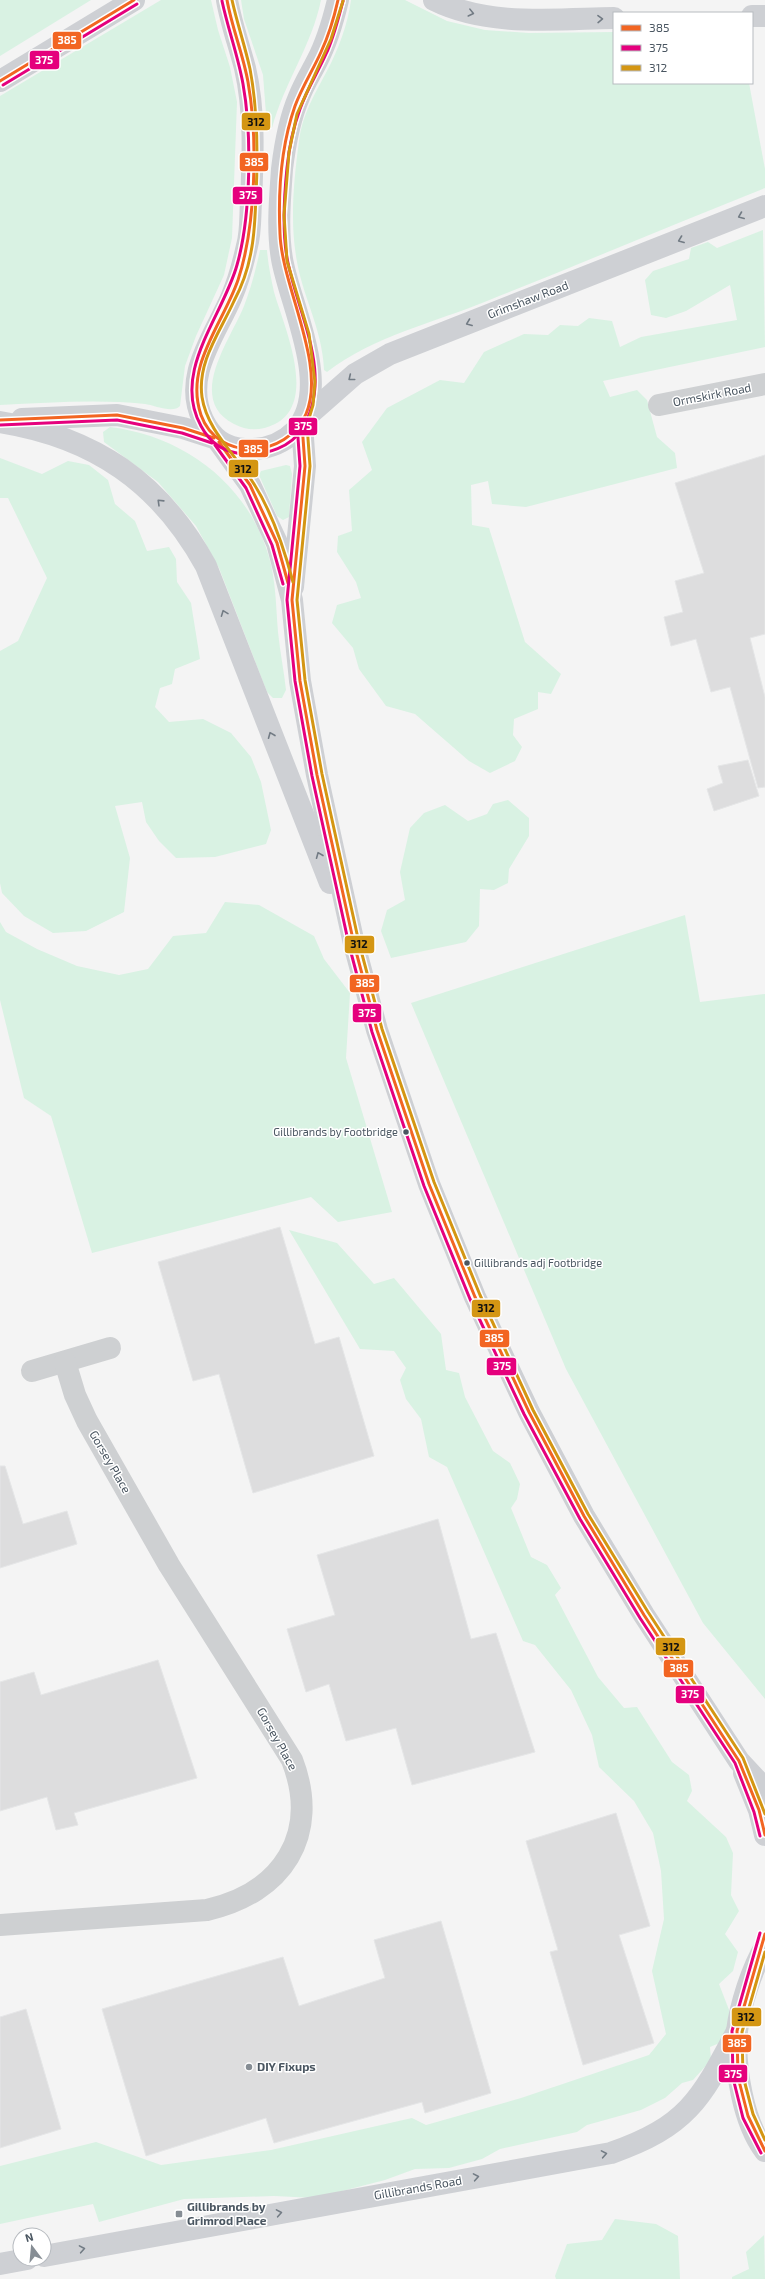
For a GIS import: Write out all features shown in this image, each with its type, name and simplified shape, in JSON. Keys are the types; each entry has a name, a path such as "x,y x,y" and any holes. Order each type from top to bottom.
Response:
{"street":[{"path":"0,81 134,0"},
{"path":"227,0 230,20 245,69 250,102 252,166 248,242 242,271 203,355 196,376 197,397 202,419 250,485 277,543 292,600 300,681 317,775 354,944 377,1030 426,1176 475,1298 529,1412 584,1516 644,1615 739,1761 765,1789"},
{"path":"292,600 305,466 303,421 310,392 309,365 306,343 286,282 281,255 280,232 282,170 288,129 299,95 318,58 332,24 338,0"},
{"path":"434,0 449,7 484,16 540,20 613,18"},
{"path":"753,16 765,16"},
{"name":"Grimshaw Road","path":"216,440 238,448 260,449 276,445 290,436 303,421 355,374 390,354 765,206"},
{"name":"Ormskirk Road","path":"659,405 765,384"},
{"path":"0,421 117,415 183,428 216,440"},
{"path":"0,421 39,429 91,449 152,494 178,520 192,541 218,597 258,703 354,944"},
{"path":"32,1371 110,1348"},
{"name":"Gorsey Place","path":"0,1925 207,1910 227,1906 247,1897 265,1885 279,1871 297,1838 301,1817 301,1797 298,1775 292,1760 169,1565 87,1421 75,1394 65,1362"},
{"path":"739,1761 759,1810 765,1835"},
{"path":"764,1945 746,1993 737,2031 738,2077 748,2116 765,2151"},
{"name":"Gillibrands Road","path":"52,2255 612,2153 642,2142 655,2135 669,2127 689,2109 708,2085 737,2031"},
{"path":"0,2264 12,2262"}],"green space":[{"path":"0,0 91,0 0,56"},
{"path":"161,0 211,0 218,30 230,67 237,102 232,238 224,275 196,336 185,366 180,406 173,409 168,409 145,404 90,402 0,405 0,96"},
{"path":"241,0 321,0 311,33 283,95 272,128 267,127 263,75 244,19"},
{"path":"351,0 405,0 447,21 485,30 529,33 613,32 613,84 749,84 765,169 765,188 467,309 404,331 364,349 327,372 324,370 320,340 299,271 296,256 293,228 294,184 299,141 306,112 332,61 348,18"},
{"path":"763,230 765,347 603,381 610,397 637,390 647,400 657,437 675,453 677,468 526,507 492,504 488,481 471,485 472,525 489,528 525,642 561,674 551,694 538,692 538,709 514,719 513,735 522,747 515,761 490,773 469,761 415,714 386,706 359,669 353,648 332,623 337,605 361,598 356,582 337,552 338,536 352,531 349,490 372,470 362,442 387,408 440,380 464,383 484,352 524,334 548,335 560,325 578,326 589,318 612,321 620,347 641,337 737,320 730,285 686,311 666,318 651,315 645,280 653,271 689,259 691,248 708,242 717,248"},
{"path":"260,250 267,250 274,292 290,342 296,381 295,399 288,413 275,424 265,428 249,429 234,424 220,413 213,400 212,384 222,351 247,299"},
{"path":"110,427 137,432 163,441 187,453 209,468 229,486 246,507 259,531 271,566 286,690 282,698 273,698 267,692 219,568 196,526 158,482 104,442 103,432"},
{"path":"0,458 42,474 68,461 89,465 108,480 115,504 135,521 147,551 169,547 176,559 177,582 191,603 200,659 175,669 172,684 160,688 155,707 169,722 203,719 231,733 251,757 261,782 271,830 266,844 215,857 176,858 159,841 146,822 142,802 115,806 130,858 124,912 86,931 53,933 24,916 2,893 0,883 0,651 18,641 47,578 8,498 0,498"},
{"path":"286,465 290,466 292,474 289,517 283,520 277,516 259,475 261,471"},
{"path":"508,800 529,818 529,836 509,869 508,883 494,890 480,889 479,926 466,942 391,958 381,931 387,910 405,900 400,872 410,828 424,813 445,805 468,821 487,814 493,804"},
{"path":"225,902 259,905 314,936 324,959 350,993 346,1058 392,1212 338,1222 311,1197 92,1253 51,1116 24,1098 0,1000 0,922 6,932 37,949 77,966 119,975 148,969 173,936 206,933"},
{"path":"685,915 700,1002 765,994 765,1699 703,1623 566,1369 411,1003"},
{"path":"289,1230 337,1243 374,1284 394,1278 441,1334 446,1370 459,1373 465,1397 493,1451 510,1463 520,1484 517,1499 511,1508 531,1557 547,1565 561,1588 555,1595 598,1677 624,1708 637,1707 672,1762 689,1775 692,1791 687,1801 726,1837 733,1853 731,1895 739,1911 725,1934 738,1952 733,1971 719,1984 731,2015 722,2042 710,2047 711,2060 693,2080 682,2083 665,2098 641,2110 587,2125 577,2132 500,2149 482,2159 449,2168 415,2169 385,2180 315,2198 274,2196 184,2199 99,2222 93,2204 0,2224 0,2166 96,2142 161,2165 271,2150 412,2118 426,2125 521,2098 649,2055 666,2034 652,1971 664,1919 661,1871 653,1833 634,1801 599,1767 592,1735 571,1690 535,1645 523,1641 447,1467 429,1457 421,1419 406,1399 400,1380 406,1368 394,1351 360,1349"},
{"path":"615,2219 656,2224 678,2236 680,2279 556,2279 555,2276 567,2244 602,2240"},
{"path":"764,2235 765,2279 732,2279 732,2277 749,2269 746,2252"}],"building":[{"path":"765,455 765,634 750,638 765,697 765,787 758,788 730,687 711,692 696,639 671,646 664,617 683,612 675,581 704,573 675,483"},
{"path":"748,760 759,796 714,811 707,789 723,783 718,766"},
{"path":"280,1227 315,1344 339,1337 374,1456 253,1493 219,1374 193,1381 158,1262"},
{"path":"0,1466 5,1466 23,1524 67,1511 77,1544 0,1568"},
{"path":"438,1519 471,1639 496,1633 535,1752 412,1785 396,1728 346,1741 329,1684 306,1692 287,1629 335,1615 317,1555"},
{"path":"158,1660 197,1778 74,1813 78,1825 56,1830 47,1797 0,1811 0,1682 34,1672 41,1695"},
{"path":"616,1813 650,1926 619,1935 654,2043 583,2065 550,1952 558,1950 526,1841"},
{"name":"DIY Fixups","path":"441,1921 491,2093 425,2113 422,2102 274,2143 266,2118 146,2156 102,2009 283,1957 299,2006 385,1978 374,1940"},
{"path":"26,2009 61,2129 0,2148 0,2017"}],"transit line":[{"name":"385","path":"0,81 134,0"},
{"name":"385","path":"227,0 248,82 253,129 254,182 249,234 244,258 238,280 201,362 197,397 201,415 210,431 222,441 237,447 253,449 269,446 284,439 297,429 306,414 311,394 311,373 308,349 283,255 280,234 280,186 286,137 290,121 301,92 318,59 326,39 338,0"},
{"name":"312","path":"232,0 250,69 255,101 257,148 255,224 251,252 244,277 237,295 206,359 201,384 202,397 205,409 216,432 254,484 267,507 282,544 293,582"},
{"name":"375","path":"222,1 243,84 248,126 249,175 242,245 230,284 202,344 192,385 193,406 201,426 214,442 231,452 245,454 262,453 278,449 292,441 302,429 311,409 315,388 314,366 311,344 292,279 285,247 285,190 293,131 306,94 329,48 343,1"},
{"name":"312","path":"343,1 331,39 297,114 289,152 284,215 287,261 309,334 315,382 313,405 307,425 310,466 297,600 305,680 322,774 359,943 382,1029 434,1182 480,1295 533,1410 588,1514 648,1612 743,1758 765,1814"},
{"name":"375","path":"3,85 137,4"},
{"name":"385","path":"0,420 117,415 183,428 214,438"},
{"name":"375","path":"0,425 117,420 182,433 212,443"},
{"name":"375","path":"297,424 300,466 287,600 295,681 312,776 349,945 372,1032 424,1186 470,1299 524,1414 580,1519 640,1618 735,1763 754,1812 760,1836"},
{"name":"385","path":"302,424 305,466 292,600 300,681 317,775 354,944 377,1030 429,1184 475,1297 529,1412 584,1516 644,1615 739,1761 759,1810 765,1835"},
{"name":"385","path":"219,442 250,485 277,543 288,583"},
{"name":"375","path":"215,445 246,488 272,545 283,584"},
{"name":"375","path":"760,1933 732,2031 733,2078 743,2118 761,2153"},
{"name":"385","path":"765,1934 737,2031 738,2077 748,2116 765,2151"},
{"name":"312","path":"765,1952 742,2032 743,2076 753,2114 765,2140"}],"place":[{"name":"Gillibrands by Footbridge","path":"406,1132"},
{"name":"Gillibrands adj Footbridge","path":"467,1263"},
{"name":"DIY Fixups","path":"249,2067"},
{"name":"Gillibrands by Grimrod Place","path":"179,2214"}]}
